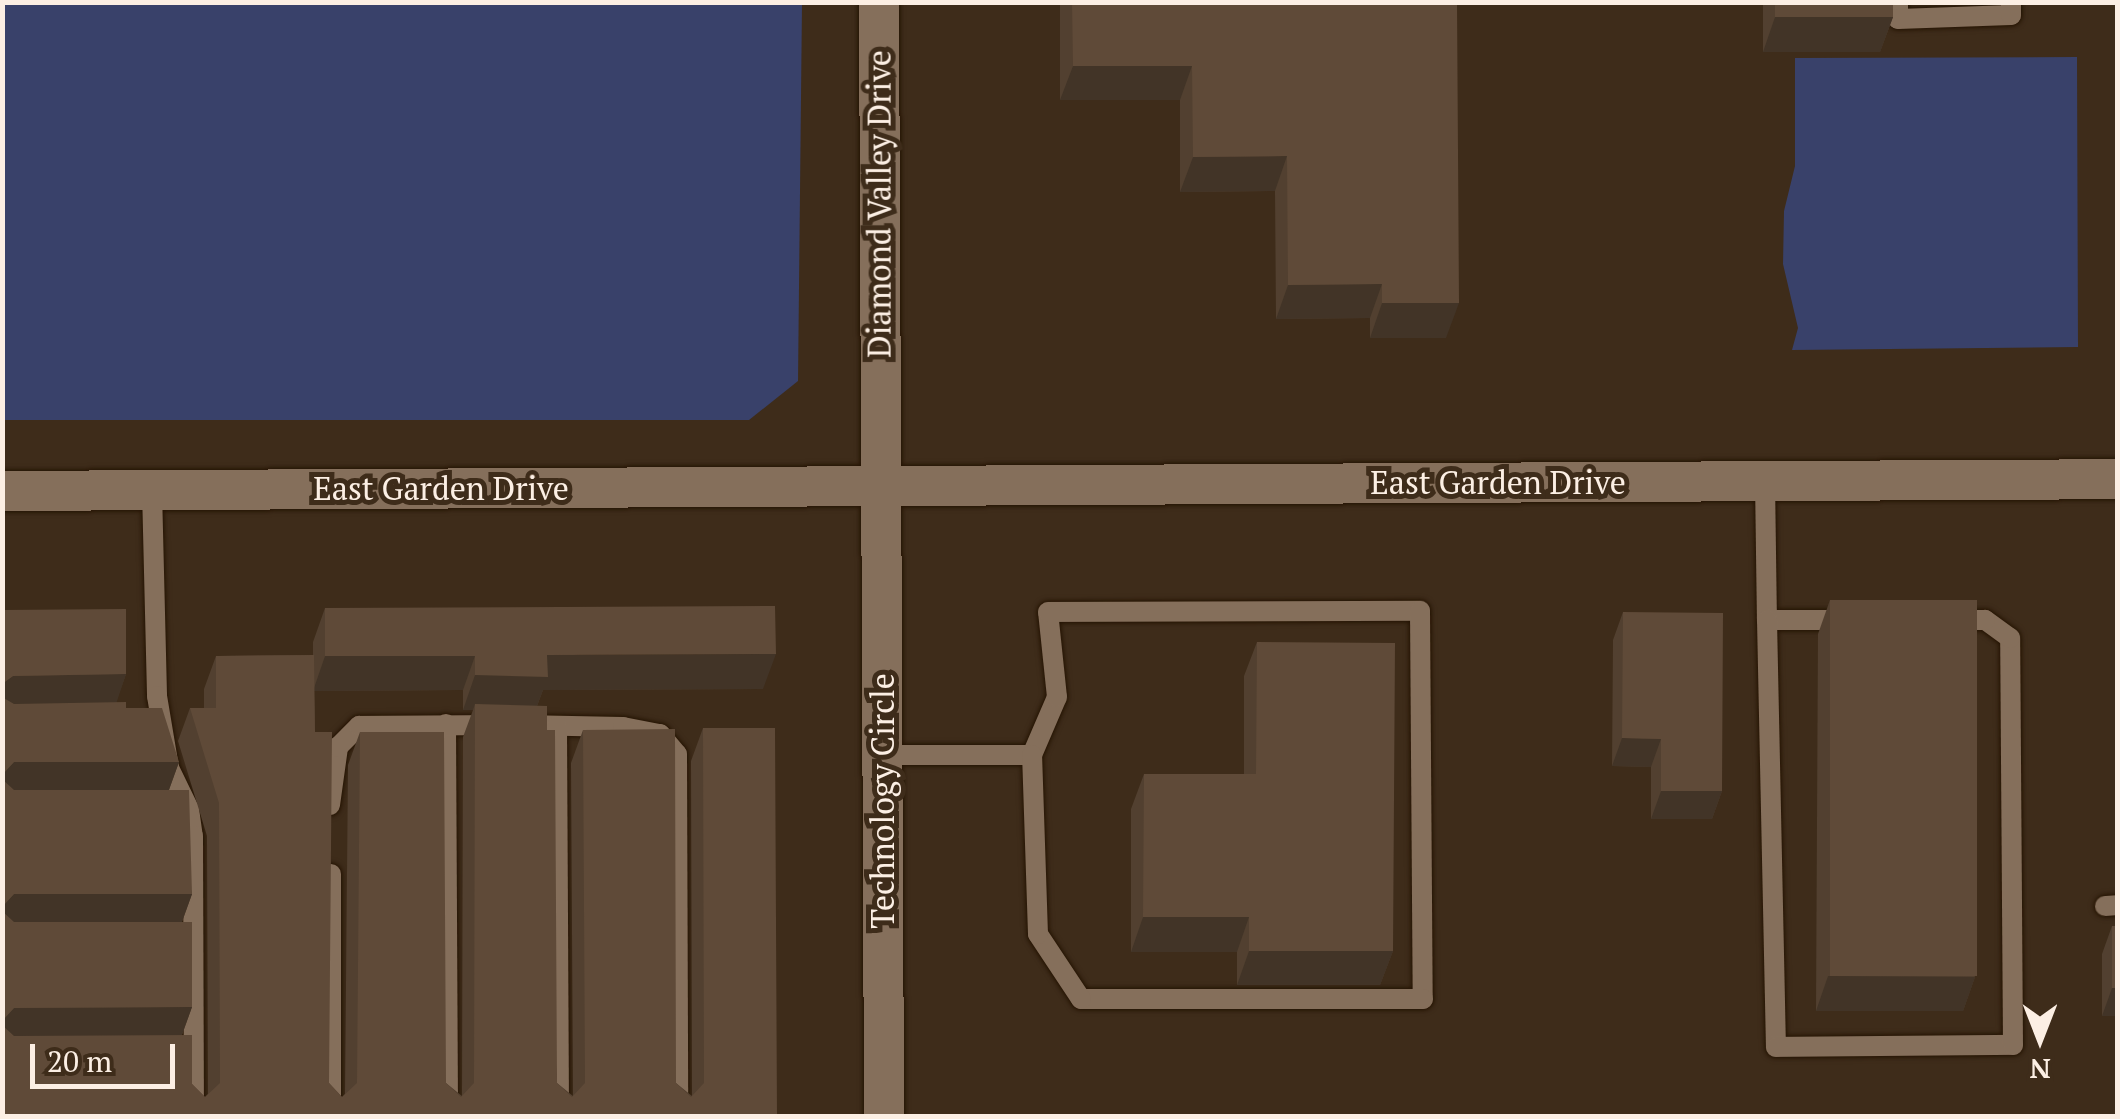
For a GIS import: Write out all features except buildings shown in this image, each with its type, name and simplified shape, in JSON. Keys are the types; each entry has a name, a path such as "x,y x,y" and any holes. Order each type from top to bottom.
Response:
{"street":[{"name":"Diamond Valley Drive","path":"878,2 880,486"},
{"name":"East Garden Drive","path":"2,491 2118,479"},
{"name":"Technology Circle","path":"880,486 884,1116"}],"lane":[{"path":"1898,2 1898,19 2012,16 2012,2"},
{"path":"1765,481 1776,1047 2013,1044 2010,638 1985,620 1926,620"},
{"path":"152,490 151,720 180,809 184,1054 194,1116"},
{"path":"1420,611 1423,999 1080,999 1038,934 1032,754 1057,697 1048,612 1420,611"},
{"path":"1767,620 1866,620"},
{"path":"446,724 448,1116"},
{"path":"332,1116 330,834 338,747 360,726 446,724 557,726 660,734 676,754 678,1116"},
{"path":"557,726 559,1116"},
{"path":"881,754 1032,754"}],"shaded area":[{"path":"2,3 802,3 798,381 749,420 3,420"},
{"path":"2077,57 2078,347 1792,350 1798,328 1783,264 1784,211 1795,166 1795,58"}]}
